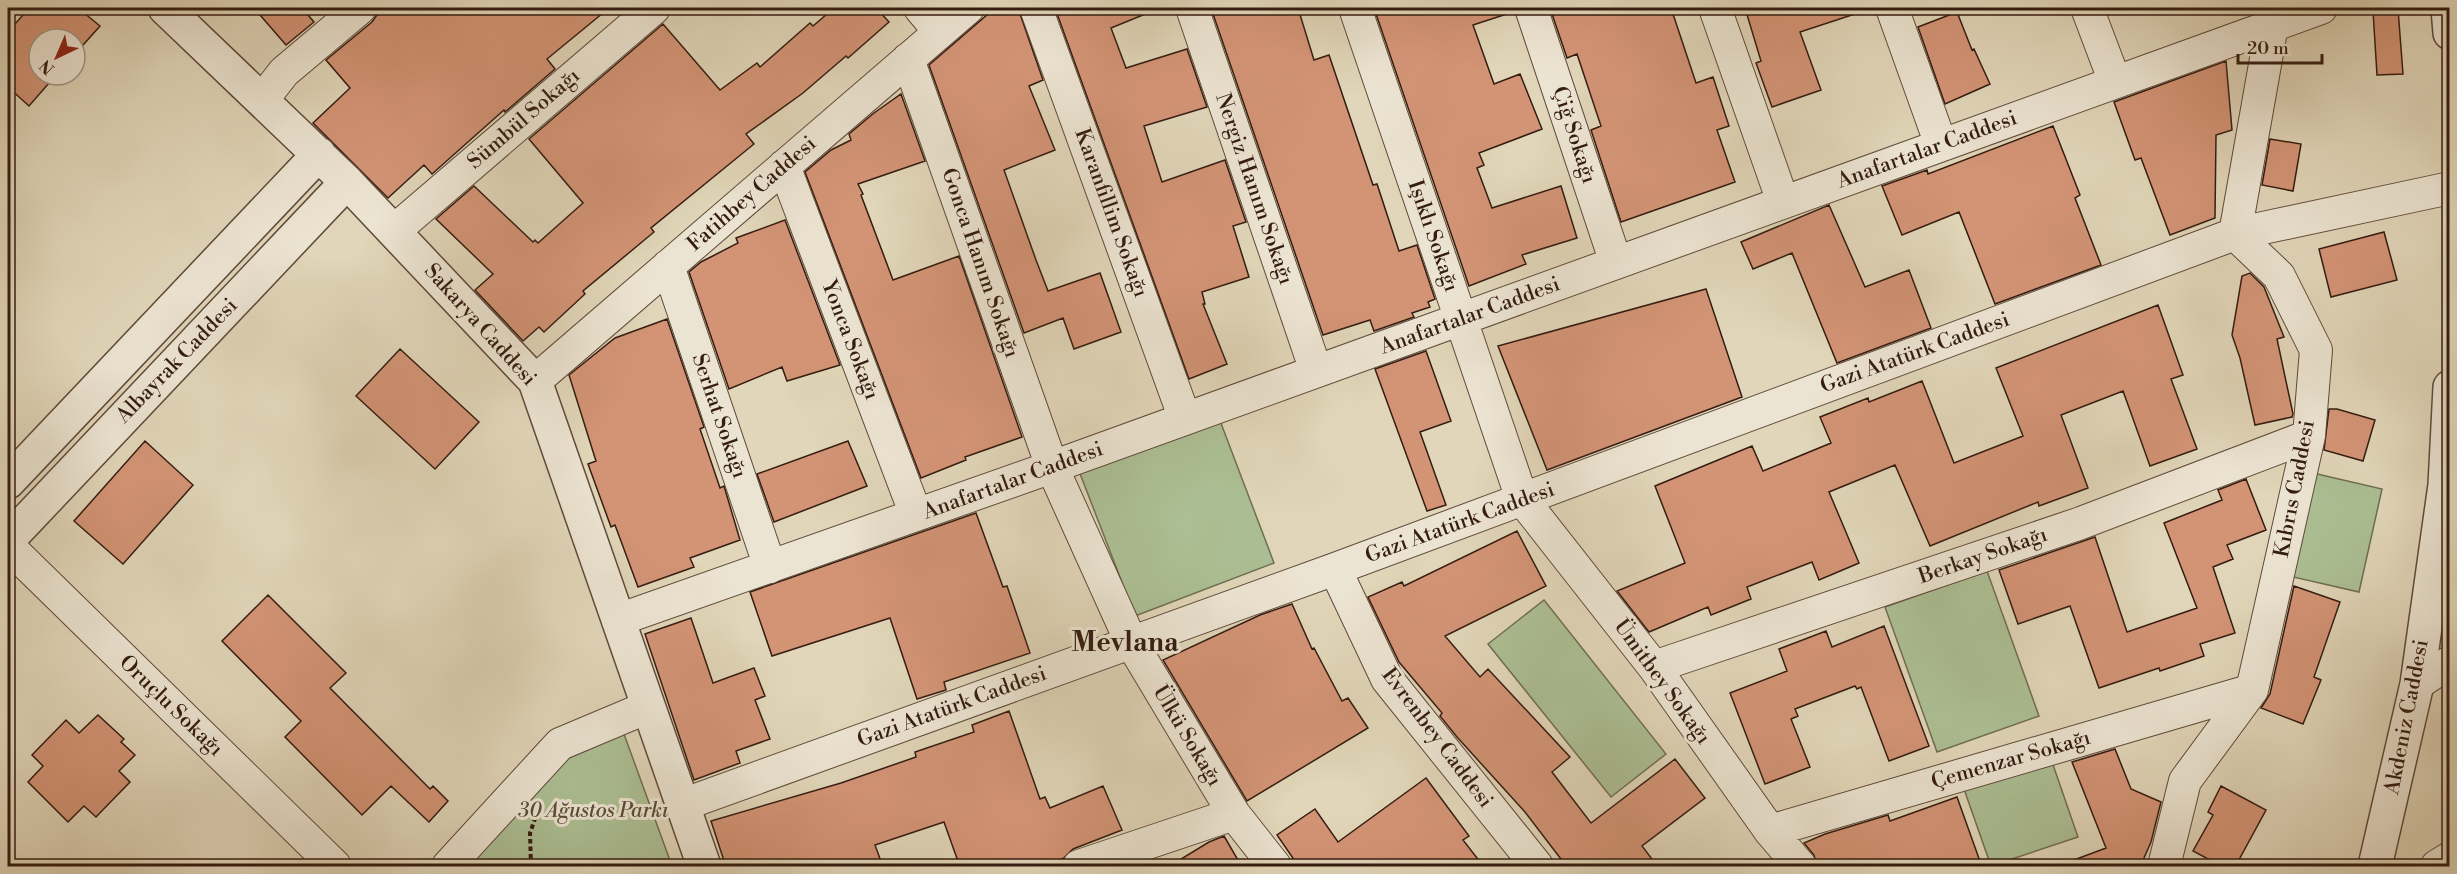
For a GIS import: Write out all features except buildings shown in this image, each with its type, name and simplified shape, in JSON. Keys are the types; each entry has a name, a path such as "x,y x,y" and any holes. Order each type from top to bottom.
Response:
{"street":[{"name":"Sakarya Caddesi","path":"165,8 347,182 535,381 704,867"},
{"path":"262,100 284,72 360,8"},
{"name":"Sümbül Sokağı","path":"394,231 654,8"},
{"path":"920,8 940,32"},
{"name":"Fatihbey Caddesi","path":"535,381 968,8"},
{"name":"Karanfillim Sokağı","path":"1036,8 1185,419"},
{"name":"Nergiz Hanım Sokağı","path":"1192,8 1316,371"},
{"name":"Işıklı Sokağı","path":"1355,8 1522,500"},
{"name":"Çiğ Sokağı","path":"1531,8 1616,263"},
{"path":"1715,8 1783,202"},
{"path":"1892,8 1941,145"},
{"path":"2087,8 2115,82"},
{"name":"Anafartalar Caddesi","path":"618,620 1052,467 2115,82 2272,16 2321,8"},
{"path":"2448,8 2450,33"},
{"path":"2235,234 2272,16"},
{"name":"Gonca Hanım Sokağı","path":"908,59 1052,467"},
{"name":"Albayrak Caddesi","path":"8,482 319,154"},
{"name":"Yonca Sokağı","path":"784,166 916,515"},
{"name":"Albayrak Caddesi","path":"8,540 347,182"},
{"name":"Gazi Atatürk Caddesi","path":"682,805 1335,569 2235,234 2450,188"},
{"name":"Kıbrıs Caddesi","path":"2164,867 2185,782 2252,690 2309,436 2316,350 2279,276 2235,234"},
{"name":"Serhat Sokağı","path":"668,266 770,567"},
{"name":"Akdeniz Caddesi","path":"2375,867 2416,684 2447,484 2450,387"},
{"name":"Berkay Sokağı","path":"1654,667 2081,523 2309,436"},
{"name":"Ülkü Sokağı","path":"1052,467 1131,642 1234,814 1275,867"},
{"name":"Ümitbey Sokağı","path":"1522,500 1654,667 1770,831 1800,867"},
{"name":"Oruçlu Sokağı","path":"8,546 335,867"},
{"name":"Evrenbey Caddesi","path":"1335,569 1387,679 1537,867"},
{"path":"2416,684 2450,662"},
{"name":"Çemenzar Sokağı","path":"1770,831 2252,690"},
{"path":"448,867 560,744 648,707"},
{"path":"1079,867 1234,814"},
{"path":"2438,867 2450,858"}],"green space":[{"path":"1219,418 1274,563 1135,616 1079,471"},
{"path":"2313,473 2382,489 2359,592 2289,576"},
{"path":"1987,571 2039,716 1937,752 1885,607"},
{"path":"1544,600 1666,754 1611,797 1488,644"},
{"name":"30 Ağustos Parkı","path":"624,734 672,866 459,866 564,760"},
{"path":"2051,759 2078,837 1991,866 1964,789"}],"district":[{"name":"Mevlana","path":"1125,643"}]}
